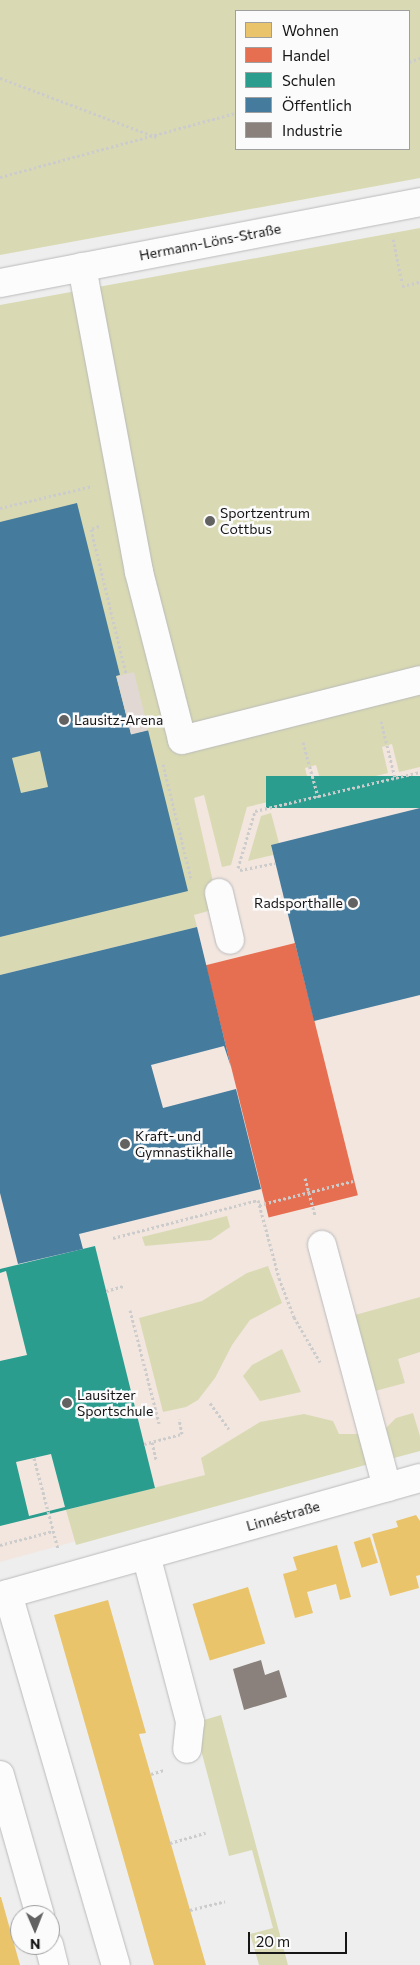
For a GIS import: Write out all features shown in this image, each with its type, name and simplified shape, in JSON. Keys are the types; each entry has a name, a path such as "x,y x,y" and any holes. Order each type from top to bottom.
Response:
{"street":[{"name":"Hermann-Löns-Straße","path":"0,283 420,202"},
{"path":"82,267 139,572 182,740 420,680"},
{"path":"218,893 230,940"},
{"path":"322,1245 387,1487"},
{"name":"Linnéstraße","path":"4,1595 420,1478"},
{"path":"146,1555 190,1722 188,1750"},
{"path":"4,1595 116,1965"},
{"path":"0,1775 37,1905"}],"path":[{"path":"0,78 156,137"},
{"path":"0,177 156,137 235,113"},
{"path":"393,238 402,284 420,282"},
{"path":"0,508 73,491"},
{"path":"105,525 91,529 126,674"},
{"path":"374,692 395,778"},
{"path":"296,712 318,796"},
{"path":"163,765 196,899 218,893"},
{"path":"275,863 237,871 255,811 420,772"},
{"path":"305,1178 314,1213"},
{"path":"259,1205 353,1181"},
{"path":"113,1238 258,1200 282,1286 294,1317 322,1365"},
{"path":"106,1291 124,1286"},
{"path":"130,1310 159,1423"},
{"path":"210,1403 229,1429"},
{"path":"144,1444 182,1434 179,1419"},
{"path":"152,1442 156,1460"},
{"path":"34,1458 60,1558"},
{"path":"0,1545 53,1531"},
{"path":"170,1842 206,1833"},
{"path":"190,1910 224,1901"}],"shaded area":[{"path":"420,736 420,1447 0,1562 0,964 219,908 193,798"}],"green space":[{"path":"0,0 420,0 420,178 0,255"},
{"name":"Sportzentrum Cottbus","path":"420,228 420,767 399,772 392,744 382,747 388,773 323,789 316,765 305,768 311,792 247,807 231,865 222,867 204,795 194,798 219,908 194,915 197,927 0,975 0,305"},
{"path":"271,813 279,843 271,845 273,855 248,861 261,816"},
{"path":"227,1216 230,1227 211,1240 145,1246 142,1237"},
{"path":"268,1266 282,1303 250,1320 232,1345 215,1378 198,1400 186,1407 163,1412 139,1318 202,1301 247,1273"},
{"path":"420,1297 420,1352 398,1359 405,1383 375,1391 355,1315"},
{"path":"282,1349 301,1392 260,1401 243,1376 252,1365"},
{"path":"413,1413 420,1436 420,1451 394,1458 386,1428 396,1418"},
{"path":"304,1414 333,1421 339,1434 360,1434 369,1464 76,1545 66,1510 205,1475 201,1458 260,1422"},
{"path":"221,1715 288,1965 259,1965 250,1934 273,1928 252,1850 229,1856 201,1750 204,1720"}],"building: Wohnen":[{"path":"416,1515 420,1521 420,1575 416,1576 419,1588 390,1596 372,1534 398,1527 396,1521"},
{"path":"370,1537 378,1563 362,1568 354,1542"},
{"path":"337,1545 351,1597 340,1600 336,1584 307,1592 313,1613 295,1618 283,1574 297,1570 293,1557"},
{"path":"248,1587 265,1643 210,1660 193,1604"},
{"path":"108,1600 146,1733 139,1734 206,1965 154,1965 54,1615"},
{"path":"1,1897 10,1929 10,1955 17,1955 20,1965 0,1965"}],"building: Handel":[{"path":"295,943 358,1195 269,1218 206,965"}],"building: Schulen":[{"path":"266,776 420,776 420,808 266,808"},
{"name":"Lausitzer Sportschule","path":"95,1246 155,1488 0,1526 0,1361 27,1355 6,1271 0,1273 0,1269","holes":["51,1454 65,1507 29,1516 16,1462"]}],"building: Öffentlich":[{"name":"Lausitz-Arena","path":"77,503 120,675 116,676 131,734 148,730 188,891 0,937 0,522","holes":["40,751 48,787 21,793 12,758"]},
{"name":"Radsporthalle","path":"420,808 420,995 314,1021 271,845"},
{"path":"197,927 231,1067 224,1046 151,1065 163,1108 236,1089 261,1189 79,1234 83,1249 18,1264 0,1193 0,975"}],"building: Industrie":[{"path":"261,1660 265,1675 279,1670 287,1697 244,1710 233,1669"}],"building: Sonstige":[{"path":"134,672 149,730 131,735 117,676"}],"place":[{"name":"Sportzentrum Cottbus","path":"210,521"},
{"name":"Lausitz-Arena","path":"64,720"},
{"name":"Radsporthalle","path":"353,903"},
{"name":"Kraft- und Gymnastikhalle","path":"125,1144"},
{"name":"Lausitzer Sportschule","path":"67,1403"}]}
